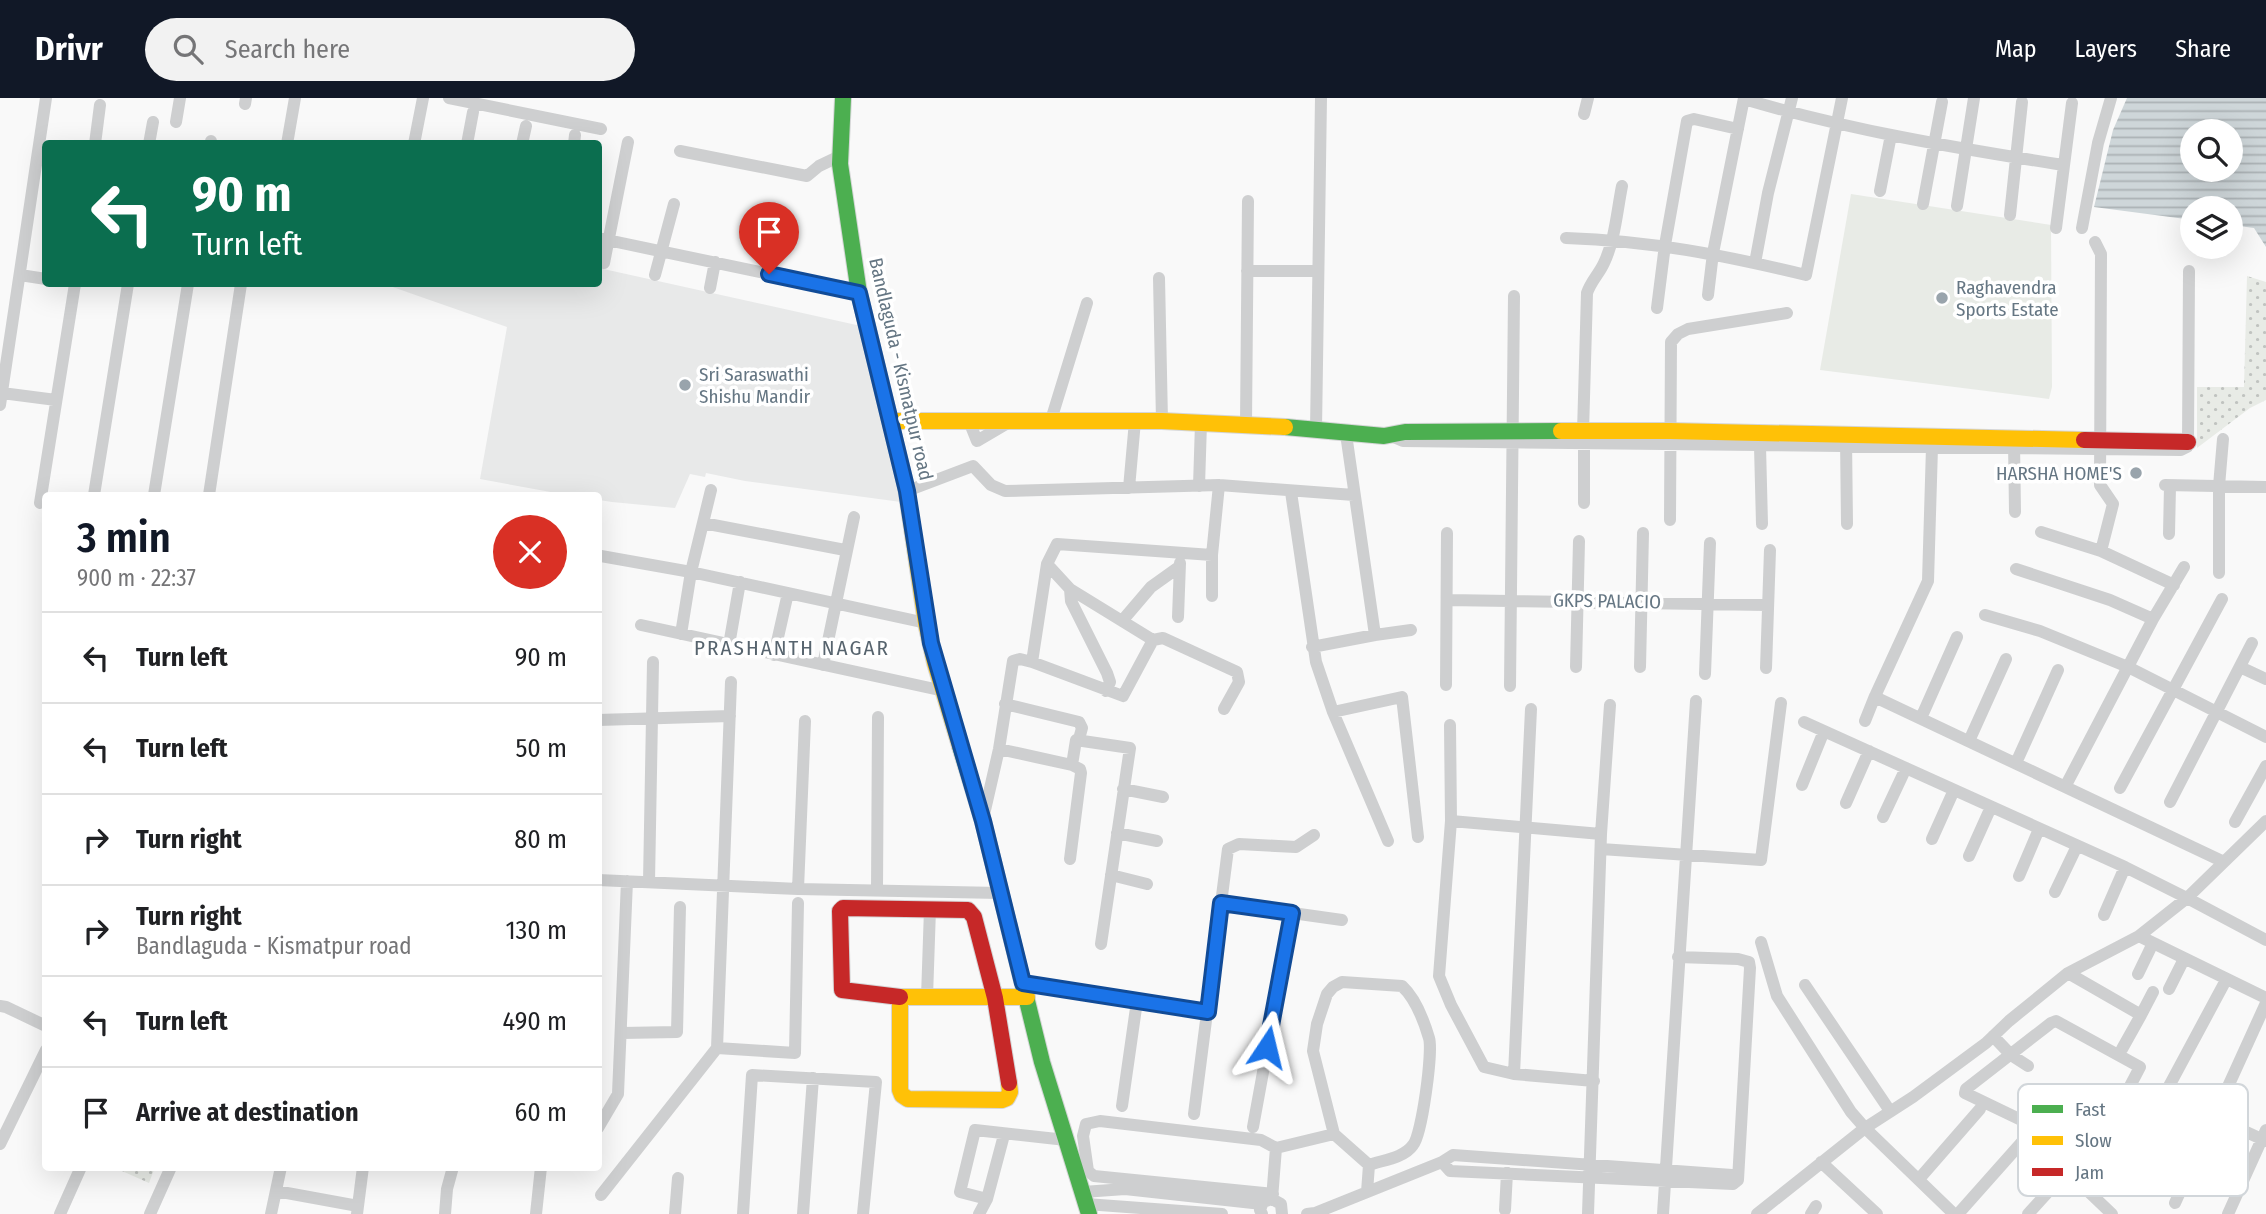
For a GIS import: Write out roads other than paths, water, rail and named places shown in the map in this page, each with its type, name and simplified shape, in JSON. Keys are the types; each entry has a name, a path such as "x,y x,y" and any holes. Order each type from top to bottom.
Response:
{"street":[{"path":"43,140 46,98"},
{"path":"176,122 180,98"},
{"path":"288,140 295,98"},
{"path":"415,140 423,98"},
{"path":"449,98 601,129"},
{"name":"Bandlaguda - Kismatpur road","path":"843,98 840,156 859,293 907,491 926,623 983,821 1042,1062 1086,1204"},
{"path":"1316,430 1321,98"},
{"path":"1584,114 1588,98"},
{"path":"1755,263 1768,193 1792,98"},
{"path":"1566,238 1612,239 1665,245 1713,253 1806,275 1842,98"},
{"path":"1957,206 1974,98"},
{"path":"2082,228 2096,150 2111,98"},
{"path":"1708,295 1713,253 1744,99 1789,113 1891,135 2063,165"},
{"path":"1923,204 1942,102"},
{"path":"2010,215 2022,102"},
{"path":"2056,228 2072,103"},
{"path":"96,140 100,105"},
{"path":"468,140 473,112"},
{"path":"1657,308 1687,121 1694,119 1738,129"},
{"path":"150,140 153,122"},
{"path":"523,140 526,126"},
{"path":"1880,191 1891,135"},
{"path":"604,263 604,239 628,142"},
{"path":"680,151 807,176 840,156"},
{"path":"42,154 39,196 20,275 1,399 56,400"},
{"path":"1584,503 1587,293 1604,264 1612,239 1622,186"},
{"path":"1245,424 1248,201"},
{"path":"655,275 674,204"},
{"path":"769,274 778,229"},
{"path":"604,239 859,293"},
{"path":"2095,242 2101,254 2100,485 2113,505 2101,551"},
{"path":"710,288 715,262"},
{"path":"1247,271 1317,271"},
{"path":"891,421 1162,421 1245,424 1346,434 1389,435 1405,432 1513,437 1670,437 2101,445 2188,442 2189,271"},
{"path":"20,275 42,278"},
{"path":"1159,278 1162,421"},
{"path":"40,503 75,287"},
{"path":"94,492 128,287"},
{"path":"154,492 188,287"},
{"path":"209,492 240,287"},
{"path":"1510,686 1514,296"},
{"path":"1051,421 1087,303"},
{"path":"1670,520 1671,342 1678,334 1688,329 1787,313"},
{"path":"969,421 977,441 973,466"},
{"path":"977,441 1012,421"},
{"path":"1129,488 1135,421"},
{"path":"1199,486 1201,423"},
{"path":"1346,434 1375,635"},
{"path":"1670,437 1760,446 1846,440 1932,447 2014,443"},
{"path":"2219,573 2219,486 2223,439"},
{"path":"1846,440 1847,524"},
{"path":"2014,443 2015,512"},
{"path":"1760,446 1762,524"},
{"path":"1865,721 1928,581 1932,447"},
{"path":"973,466 992,485 1005,491 1219,485 1354,495"},
{"path":"907,491 973,466"},
{"path":"1212,596 1212,555 1219,485"},
{"path":"2169,534 2167,486 2266,487"},
{"path":"681,634 691,572 711,490"},
{"path":"1291,492 1315,662 1333,712 1388,841"},
{"path":"823,666 854,517"},
{"path":"703,523 845,550"},
{"path":"2041,531 2101,551 2174,585"},
{"path":"1446,685 1447,533"},
{"path":"1640,667 1643,533"},
{"path":"1576,667 1580,541"},
{"path":"1032,662 1046,564 1054,546 1061,543 1212,555"},
{"path":"1705,674 1710,543"},
{"path":"1766,668 1770,550"},
{"path":"1178,617 1180,552"},
{"path":"602,556 740,582 926,623"},
{"path":"1046,564 1070,589 1153,639 1163,638 1237,672 1239,682 1224,709"},
{"path":"2065,787 2153,619 2184,566"},
{"path":"1122,621 1151,587 1179,567"},
{"path":"2016,569 2110,600 2153,619"},
{"path":"729,645 740,582"},
{"path":"1070,589 1071,601 1107,673 1110,682 1106,691"},
{"path":"774,655 788,593"},
{"path":"2120,788 2222,599"},
{"name":"GKPS PALACIO","path":"1447,600 1767,605"},
{"path":"1985,615 2040,631 2128,667 2266,737"},
{"path":"641,625 944,691"},
{"path":"1312,647 1411,630"},
{"path":"1921,718 1957,637"},
{"path":"983,821 999,749 1013,661 1020,659 1032,662 1121,697 1125,695 1153,639"},
{"path":"2170,802 2252,643"},
{"path":"1969,741 2006,659"},
{"path":"649,882 653,662"},
{"path":"2240,667 2266,679"},
{"path":"2016,763 2058,670"},
{"path":"601,1195 717,1048 731,682"},
{"path":"1875,696 2224,862"},
{"path":"1333,712 1402,697 1418,837"},
{"path":"1663,1214 1696,701"},
{"path":"1601,849 1761,860 1781,703"},
{"path":"1005,704 1079,722 1082,728 1075,743 1072,765"},
{"path":"1588,1214 1601,834 1610,705"},
{"path":"1514,1074 1528,828 1531,709"},
{"path":"602,720 730,716"},
{"path":"877,891 878,717"},
{"path":"798,889 805,721"},
{"path":"1804,722 2125,867 2266,940"},
{"path":"1450,725 1451,821 1440,976 1451,1005 1484,1067 1514,1074 1594,1081"},
{"path":"1802,785 1824,731"},
{"path":"1079,739 1130,748 1101,944"},
{"path":"999,749 1080,769 1082,773 1070,859"},
{"path":"1846,803 1869,751"},
{"path":"2235,822 2266,766"},
{"path":"1883,817 1906,768"},
{"path":"1123,789 1163,797"},
{"path":"1932,839 1954,790"},
{"path":"1969,856 1991,807"},
{"path":"1451,821 1601,834"},
{"path":"1757,1214 1865,1128 1949,1070 2068,974 2139,936 2187,898 2266,821"},
{"path":"2019,876 2039,829"},
{"path":"1117,833 1157,841"},
{"path":"1194,1114 1228,849 1239,844 1296,847 1314,835"},
{"path":"2055,892 2077,846"},
{"path":"2104,915 2125,867"},
{"path":"1111,875 1147,884"},
{"path":"602,880 798,889 1000,893"},
{"path":"602,1121 618,1094 627,881"},
{"path":"717,1048 795,1053 798,902"},
{"path":"1221,903 1342,920"},
{"path":"622,1033 677,1032 680,907"},
{"path":"900,997 902,1095 908,1098 1007,1098 1010,1092 995,998 974,917 968,910 848,907 840,911 842,990 900,997 995,998 1025,990 1208,1012"},
{"path":"927,997 930,909"},
{"path":"1253,1127 1292,913"},
{"path":"2139,936 2266,1001 2229,1084"},
{"path":"1761,942 1777,996 1851,1112 1956,1214 2018,1146"},
{"path":"2138,974 2153,943"},
{"path":"1307,1214 1367,1192 1452,1155 1733,1184 1738,1181 1749,962 1738,959 1678,957"},
{"path":"2169,989 2184,959"},
{"path":"2068,974 2141,1015"},
{"path":"2172,1084 2226,980"},
{"path":"1342,982 1402,986 1410,994 1431,1041 1421,1127 1414,1145 1403,1154 1369,1165 1334,1135 1313,1051 1317,1024 1327,994 1342,982"},
{"path":"1805,985 1890,1111"},
{"path":"2122,1049 2153,992"},
{"path":"1122,1105 1137,1002"},
{"path":"0,1006 42,1024"},
{"path":"1966,1090 2056,1021 2140,1067 2131,1084"},
{"path":"1993,1036 2011,1055 2028,1066"},
{"path":"0,1143 42,1058"},
{"path":"1949,1070 1966,1090 1966,1094 2018,1119"},
{"path":"743,1214 752,1075 876,1083 863,1214"},
{"path":"803,1214 813,1078"},
{"path":"1919,1179 1980,1109"},
{"path":"1267,1203 1094,1176 1088,1171 1083,1136 1086,1124 1100,1121 1261,1140 1276,1148 1334,1135"},
{"path":"987,1199 960,1192 975,1130 1066,1140"},
{"path":"2248,1131 2265,1137 2248,1172"},
{"path":"979,1214 987,1199 1004,1135"},
{"path":"1267,1203 1276,1148"},
{"path":"1442,1161 1450,1171 1591,1171"},
{"path":"1821,1162 1877,1214"},
{"path":"1367,1192 1369,1165"},
{"path":"60,1214 79,1171"},
{"path":"150,1214 169,1171"},
{"path":"271,1214 280,1171"},
{"path":"276,1191 358,1210 363,1171"},
{"path":"445,1214 452,1171"},
{"path":"536,1214 541,1171"},
{"path":"1504,1210 1507,1173"},
{"path":"676,1214 678,1178"},
{"path":"1086,1204 1125,1189 1281,1204 1282,1214"},
{"path":"2030,1213 2046,1196"},
{"path":"2093,1196 2112,1214"},
{"path":"2175,1203 2178,1196"},
{"path":"2228,1214 2237,1196"},
{"path":"1086,1204 1126,1210 1222,1214"}],"place":[{"name":"Raghavendra Sports Estate","path":"1942,298"},
{"name":"Sri Saraswathi Shishu Mandir","path":"685,385"},
{"name":"HARSHA HOME'S","path":"2136,473"}],"district":[{"name":"PRASHANTH NAGAR","path":"792,648"}]}
